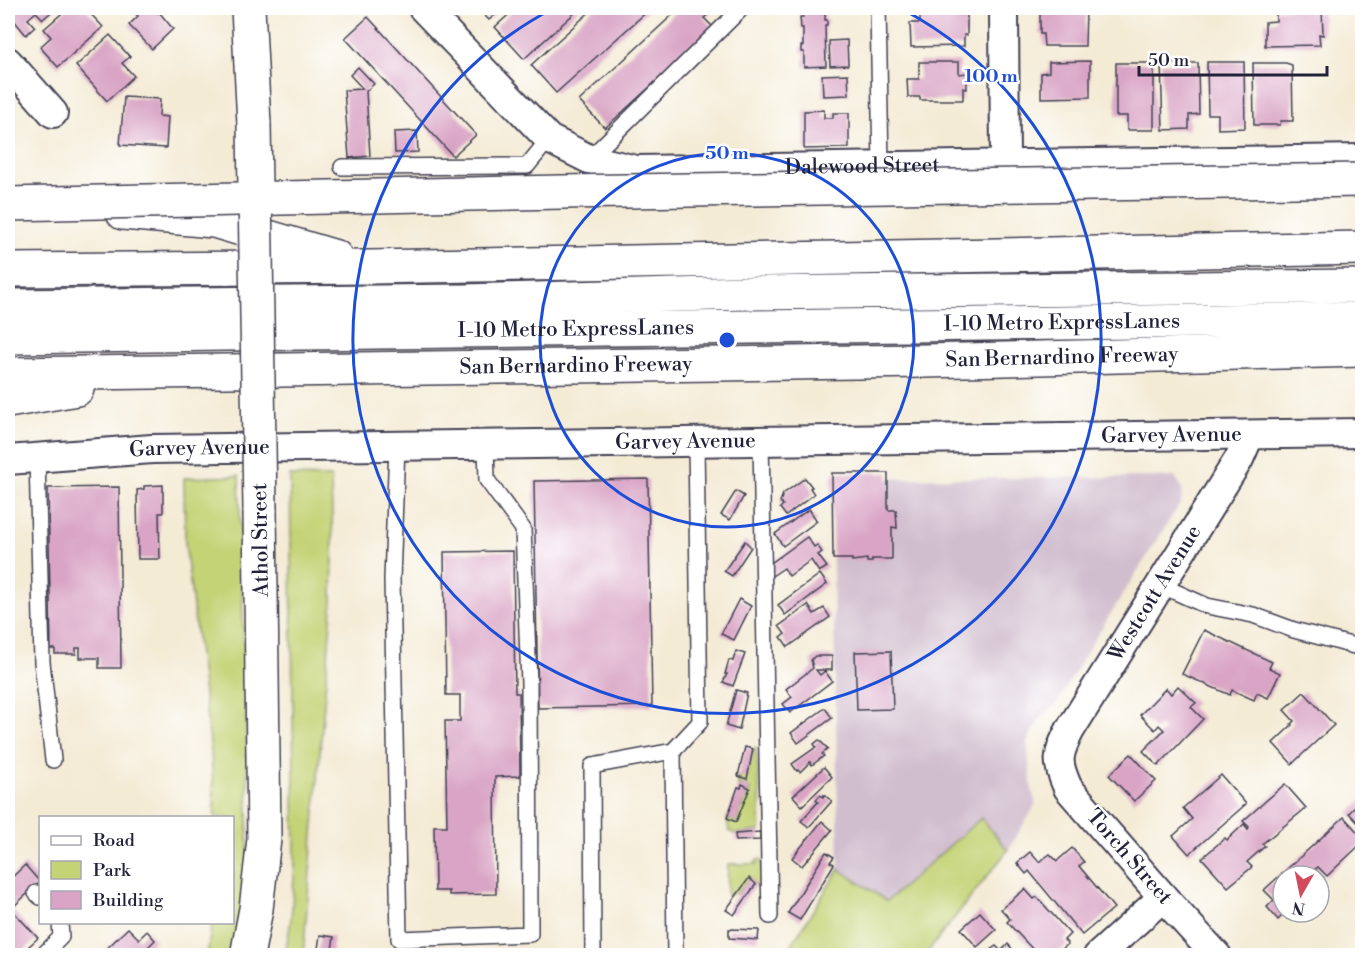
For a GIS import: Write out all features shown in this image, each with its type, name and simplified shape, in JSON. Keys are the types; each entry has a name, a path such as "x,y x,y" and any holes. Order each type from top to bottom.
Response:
{"main road":[{"name":"Athol Street","path":"246,956 256,909 264,839 254,124 248,8"},
{"path":"8,204 562,192 1362,180"},
{"path":"8,204 214,221 370,267"},
{"path":"8,270 370,267 1362,248"},
{"path":"8,306 464,301 746,293 1362,286"},
{"name":"I-10 Metro ExpressLanes","path":"8,337 1362,319"},
{"name":"San Bernardino Freeway","path":"8,374 924,361 1362,350"},
{"path":"1329,351 1362,360"},
{"path":"8,401 171,373"}],"street":[{"path":"1004,8 1005,164"},
{"name":"Dalewood Street","path":"427,9 549,139 589,159 636,170 1362,159"},
{"path":"8,62 53,113"},
{"name":"Garvey Avenue","path":"8,460 153,449 1362,433"},
{"name":"Westcott Avenue","path":"1060,750 1070,730 1239,459 1249,436"},
{"name":"Torch Street","path":"1060,750 1059,770 1068,788 1217,956"},
{"path":"1098,956 1163,897"}],"lane":[{"path":"589,159 742,8"},
{"path":"878,8 881,166"},
{"path":"342,167 527,166 549,139"},
{"path":"761,441 770,916"},
{"path":"593,956 592,766 673,751 700,722 696,443"},
{"path":"397,446 392,579 399,939 530,934 529,683 523,529 487,480 486,445"},
{"path":"38,457 42,662 53,760"},
{"path":"1160,585 1207,606 1253,615 1294,630 1362,648"},
{"path":"673,751 675,956"},
{"path":"42,956 61,937 60,924"}],"shaded area":[{"path":"1175,477 1183,489 1181,502 1057,703 1039,720 1027,742 1032,791 1036,804 1008,850 981,818 887,901 839,869 831,479"}],"green space":[{"path":"239,476 248,788 248,879 233,955 207,955 212,924 234,924 234,816 215,816 211,751 185,543 184,478"},
{"path":"290,476 331,477 332,608 303,956 285,955 291,920 295,862"},
{"path":"756,748 760,831 735,834 729,831 727,818 736,822 750,789 742,784 741,788 738,787 738,776 747,778 753,749"},
{"path":"981,818 1008,850 925,955 785,955 839,869 887,901"},
{"path":"757,860 762,860 762,891 749,878 737,894 727,896 728,864 756,864"}],"building":[{"path":"8,8 56,8 43,19 36,12 28,19 35,27 26,35 8,13"},
{"path":"68,8 85,8 103,27 58,67 40,47 51,37 44,29"},
{"path":"130,8 152,8 157,13 159,12 173,29 152,49 129,25 138,16"},
{"path":"477,8 503,8 489,20"},
{"path":"516,8 580,8 524,59 495,27"},
{"path":"594,8 651,8 556,93 531,65"},
{"path":"680,8 715,8 704,18 714,28 605,128 579,101"},
{"path":"803,8 825,8 826,66 804,67 804,52 801,52 803,28 801,28 800,17 803,17"},
{"path":"967,8 967,35 964,35 964,46 911,47 910,23 920,23 920,9"},
{"path":"1040,8 1086,8 1085,46 1044,46 1043,34 1040,34"},
{"path":"1322,8 1323,35 1319,34 1320,45 1265,46 1265,22 1276,21 1276,9"},
{"path":"368,17 476,135 453,156 345,38"},
{"path":"110,35 130,57 122,63 134,76 107,101 76,66"},
{"path":"847,40 848,65 830,66 829,41"},
{"path":"1090,61 1090,97 1041,98 1041,73 1049,72 1049,62"},
{"path":"919,62 959,62 959,74 967,73 967,89 963,88 963,100 920,100 920,97 908,97 907,79 919,79"},
{"path":"1207,62 1244,62 1245,128 1218,129 1218,114 1208,114"},
{"path":"1116,63 1154,63 1154,130 1127,130 1127,116 1116,116"},
{"path":"1161,63 1198,63 1199,114 1189,115 1189,129 1163,130"},
{"path":"1253,63 1292,65 1293,121 1281,121 1280,125 1254,125"},
{"path":"358,67 374,84 366,91 370,156 349,158 344,90 363,89 350,75"},
{"path":"848,74 849,95 823,96 822,75"},
{"path":"124,97 160,99 159,116 168,117 166,148 120,145"},
{"path":"8,103 16,113 8,120"},
{"path":"824,110 824,118 833,118 833,113 849,113 849,148 804,149 804,111"},
{"path":"417,131 418,152 395,153 394,132"},
{"path":"832,473 888,473 888,510 896,510 897,528 892,527 892,559 872,559 872,562 867,562 867,559 852,561 852,559 833,559"},
{"path":"805,478 814,494 786,516 780,508 783,505 780,502 783,494"},
{"path":"648,479 652,706 538,708 534,481"},
{"path":"163,485 163,513 159,513 160,559 138,559 137,490 144,489 144,486"},
{"path":"119,487 121,668 99,668 99,658 80,658 80,648 76,648 76,654 55,654 55,649 51,649 48,488"},
{"path":"736,491 744,496 730,520 721,515"},
{"path":"809,509 817,521 783,546 775,534"},
{"path":"807,537 814,547 817,545 822,552 818,555 827,567 819,572 811,560 789,576 784,568 772,576 769,571 771,563"},
{"path":"745,541 751,547 732,576 724,571"},
{"path":"513,551 515,693 519,693 520,776 495,777 496,894 449,895 449,891 435,891 434,826 447,826 445,721 460,721 460,695 446,695 444,552"},
{"path":"820,574 827,584 785,615 778,605"},
{"path":"739,599 751,606 734,640 721,634"},
{"path":"808,605 814,614 824,608 830,617 788,647 781,637 785,634 779,626"},
{"path":"1204,630 1272,662 1269,668 1280,673 1268,698 1257,693 1254,700 1232,690 1230,695 1182,674"},
{"path":"736,651 745,654 733,686 723,682 729,660 733,661"},
{"path":"891,651 893,709 857,710 855,652"},
{"path":"815,656 832,656 832,670 816,670 820,675 825,671 832,681 790,713 783,704 792,697 786,689 813,668 811,660"},
{"path":"1178,686 1196,703 1191,707 1203,719 1158,766 1143,751 1164,730 1159,725 1155,730 1140,715 1166,688 1171,694"},
{"path":"736,690 747,693 739,730 726,726"},
{"path":"1304,692 1334,725 1292,764 1273,743 1294,721 1284,710"},
{"path":"825,708 832,718 798,743 791,733"},
{"path":"819,740 828,749 822,754 824,756 812,765 810,762 800,772 797,771 792,764 816,747 814,744"},
{"path":"745,747 753,749 747,779 738,776"},
{"path":"1131,754 1156,781 1134,801 1109,775"},
{"path":"824,767 832,777 802,806 793,796"},
{"path":"1221,775 1246,804 1189,854 1173,836 1192,819 1183,808"},
{"path":"742,784 750,788 736,822 727,818 738,787 741,788"},
{"path":"1285,784 1306,808 1262,844 1265,846 1247,862 1252,867 1228,887 1202,858 1244,824 1248,829 1249,827 1243,821"},
{"path":"820,795 832,801 809,827 801,821 818,802 816,800"},
{"path":"1362,800 1362,827 1349,813"},
{"path":"1344,817 1362,837 1362,843 1331,872 1331,864 1292,864"},
{"path":"822,821 832,830 802,866 792,858"},
{"path":"760,832 760,840 736,841 735,834"},
{"path":"1072,848 1084,862 1079,866 1114,908 1082,935 1029,871 1026,874 1017,863 1030,852 1039,862 1050,854 1057,861"},
{"path":"826,852 834,857 830,862 834,864 800,920 788,913"},
{"path":"25,865 39,881 11,909 38,938 18,956 8,956 8,881"},
{"path":"749,878 756,884 734,915 726,910"},
{"path":"1271,884 1271,897 1264,890"},
{"path":"1025,889 1034,899 1037,897 1070,934 1064,940 1068,944 1054,956 1039,956 1007,922 1010,919 1001,909"},
{"path":"980,912 996,930 977,947 961,929"},
{"path":"128,928 139,939 147,931 155,940 147,948 153,956 99,956"},
{"path":"729,929 759,930 758,940 729,938"},
{"path":"320,935 334,937 331,956 317,956"},
{"path":"1008,944 1018,956 981,956 996,946 1001,951"}]}
